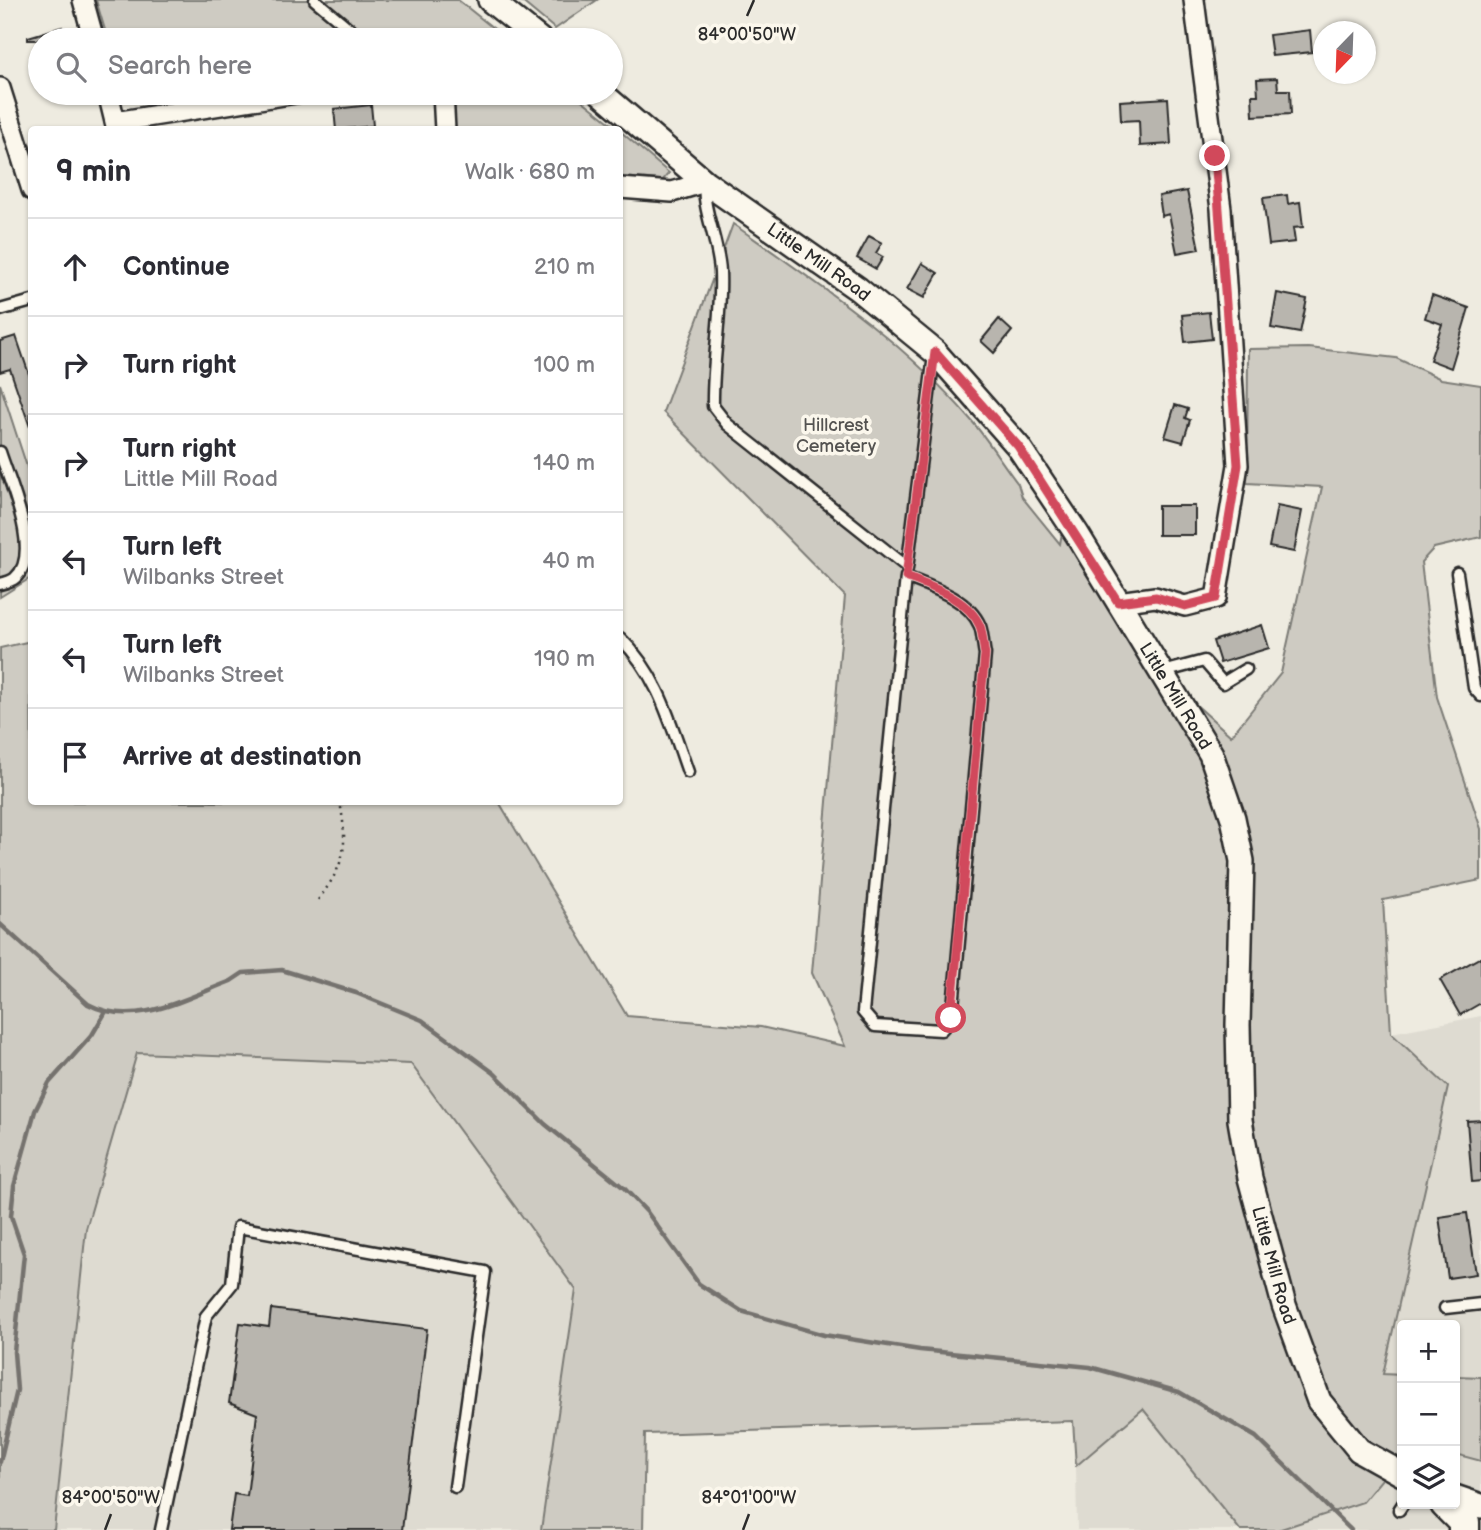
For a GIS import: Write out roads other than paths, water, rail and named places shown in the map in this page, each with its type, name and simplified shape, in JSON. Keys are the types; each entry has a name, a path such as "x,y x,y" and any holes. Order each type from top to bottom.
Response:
{"main road":[{"path":"1451,1509 1464,1522 1464,1530"}],"street":[{"path":"83,0 91,28"},
{"path":"491,0 525,28"},
{"path":"1118,602 1156,597 1185,606 1216,598 1238,465 1221,209 1194,0"},
{"path":"0,88 28,177"},
{"path":"110,105 116,126 231,105"},
{"path":"444,105 445,126"},
{"name":"Little Mill Road","path":"615,105 705,183 858,289 935,352 1018,446 1163,673 1211,754 1233,818 1242,861 1238,1025 1240,1120 1250,1178 1284,1306 1319,1401 1359,1450 1397,1472"},
{"path":"623,187 672,192 705,183"},
{"path":"1460,1499 1481,1507"}],"lane":[{"path":"315,0 349,28"},
{"path":"705,183 703,196 715,231 720,272 712,376 713,406 727,424 906,572 966,608 980,626 985,654 951,1018 941,1030 875,1026 863,1012 906,572 935,352"},
{"path":"0,310 28,302"},
{"path":"0,452 25,530 27,557 16,578 0,584"},
{"path":"1457,573 1474,688 1481,696"},
{"path":"623,641 644,665 658,690 688,772"},
{"path":"1163,673 1204,661 1223,683 1246,669"},
{"path":"161,1530 206,1316 232,1284 238,1227 485,1272 455,1487"},
{"path":"1445,1308 1481,1304"}],"waterway":[{"path":"0,924 88,1004 106,1011 142,1012 160,1008 231,981 243,973 282,970 356,993 422,1020 494,1073 545,1124 624,1188 647,1212 699,1284 741,1311 824,1335 920,1350 1090,1367 1179,1392 1256,1437 1351,1530"},
{"path":"0,1462 17,1390 14,1352 24,1254 11,1216 14,1186 35,1111 49,1083 92,1035 105,1013"}],"park label":[{"name":"Hillcrest Cemetery","path":"836,436"}]}
